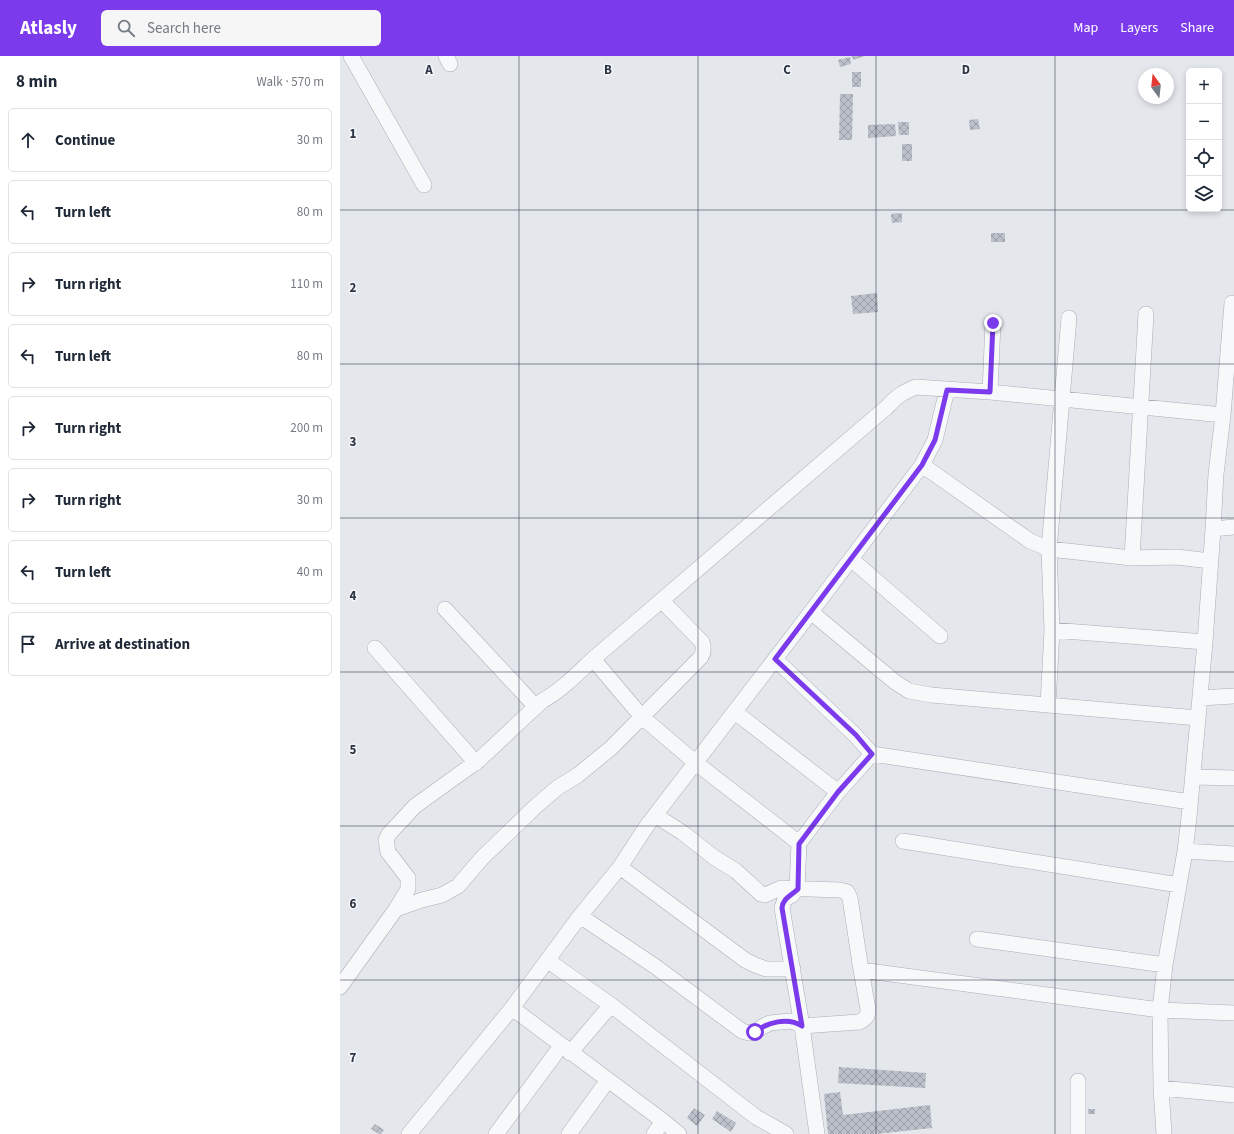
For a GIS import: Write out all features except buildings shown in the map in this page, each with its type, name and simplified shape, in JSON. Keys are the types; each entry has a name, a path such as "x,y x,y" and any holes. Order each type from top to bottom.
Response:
{"street":[{"path":"351,56 424,185"},
{"path":"1164,1134 1161,1088 1160,1010 1165,965 1185,851 1193,777 1205,642 1216,474 1223,414 1232,304"},
{"path":"1132,558 1146,314"},
{"path":"1048,705 1052,630 1050,549 1069,318"},
{"path":"990,392 993,323"},
{"path":"340,987 396,909 408,889 408,878 388,852 386,840 389,834 415,806 476,763 542,701 554,694 887,407 897,396 916,388 990,392 1223,414"},
{"path":"409,1134 512,1008 580,916 620,866 646,827 922,465 935,440 947,390"},
{"path":"922,465 1030,541 1050,549 1132,558 1177,557 1210,561"},
{"path":"1213,529 1234,527"},
{"path":"851,559 940,636"},
{"path":"396,909 442,895 458,886 482,858 536,806 557,788 578,775 611,748 701,657 704,652 702,642 662,600"},
{"path":"446,609 536,707"},
{"path":"811,612 894,682 909,691 931,695 1198,718"},
{"path":"1052,630 1205,642"},
{"path":"375,648 476,763"},
{"path":"593,659 642,717 696,763 799,844"},
{"path":"775,659 856,735 872,754 1190,802"},
{"path":"1200,698 1234,696"},
{"path":"735,712 838,792"},
{"path":"817,1134 802,1026 782,908 785,899 798,889 799,844 838,792 872,754"},
{"path":"1193,777 1234,778"},
{"path":"580,916 656,967 742,1031 749,1033 755,1032 770,1023 790,1021 796,1022 802,1026 859,1022 865,1019 868,1015 850,898 847,892 840,890 781,888 765,895 761,894 736,871 715,858 683,833 655,816"},
{"path":"903,841 1179,886"},
{"path":"1185,851 1234,854"},
{"path":"620,866 755,966 766,968 793,968"},
{"path":"978,939 1165,965"},
{"path":"547,960 611,1005 756,1117 786,1134"},
{"path":"861,970 1160,1010 1234,1013"},
{"path":"496,1134 566,1049 611,1005"},
{"path":"512,1008 664,1121 679,1134"},
{"path":"569,1134 608,1080"},
{"path":"1078,1081 1078,1134"},
{"path":"1161,1088 1234,1095"},
{"path":"654,1134 664,1121"}],"route":[{"path":"755,1032 770,1023 790,1021 796,1022 802,1026 782,908 783,903 785,899 798,889 799,844 838,792 872,754 856,735 775,659 922,465 935,440 947,390 990,392 993,323"}]}
